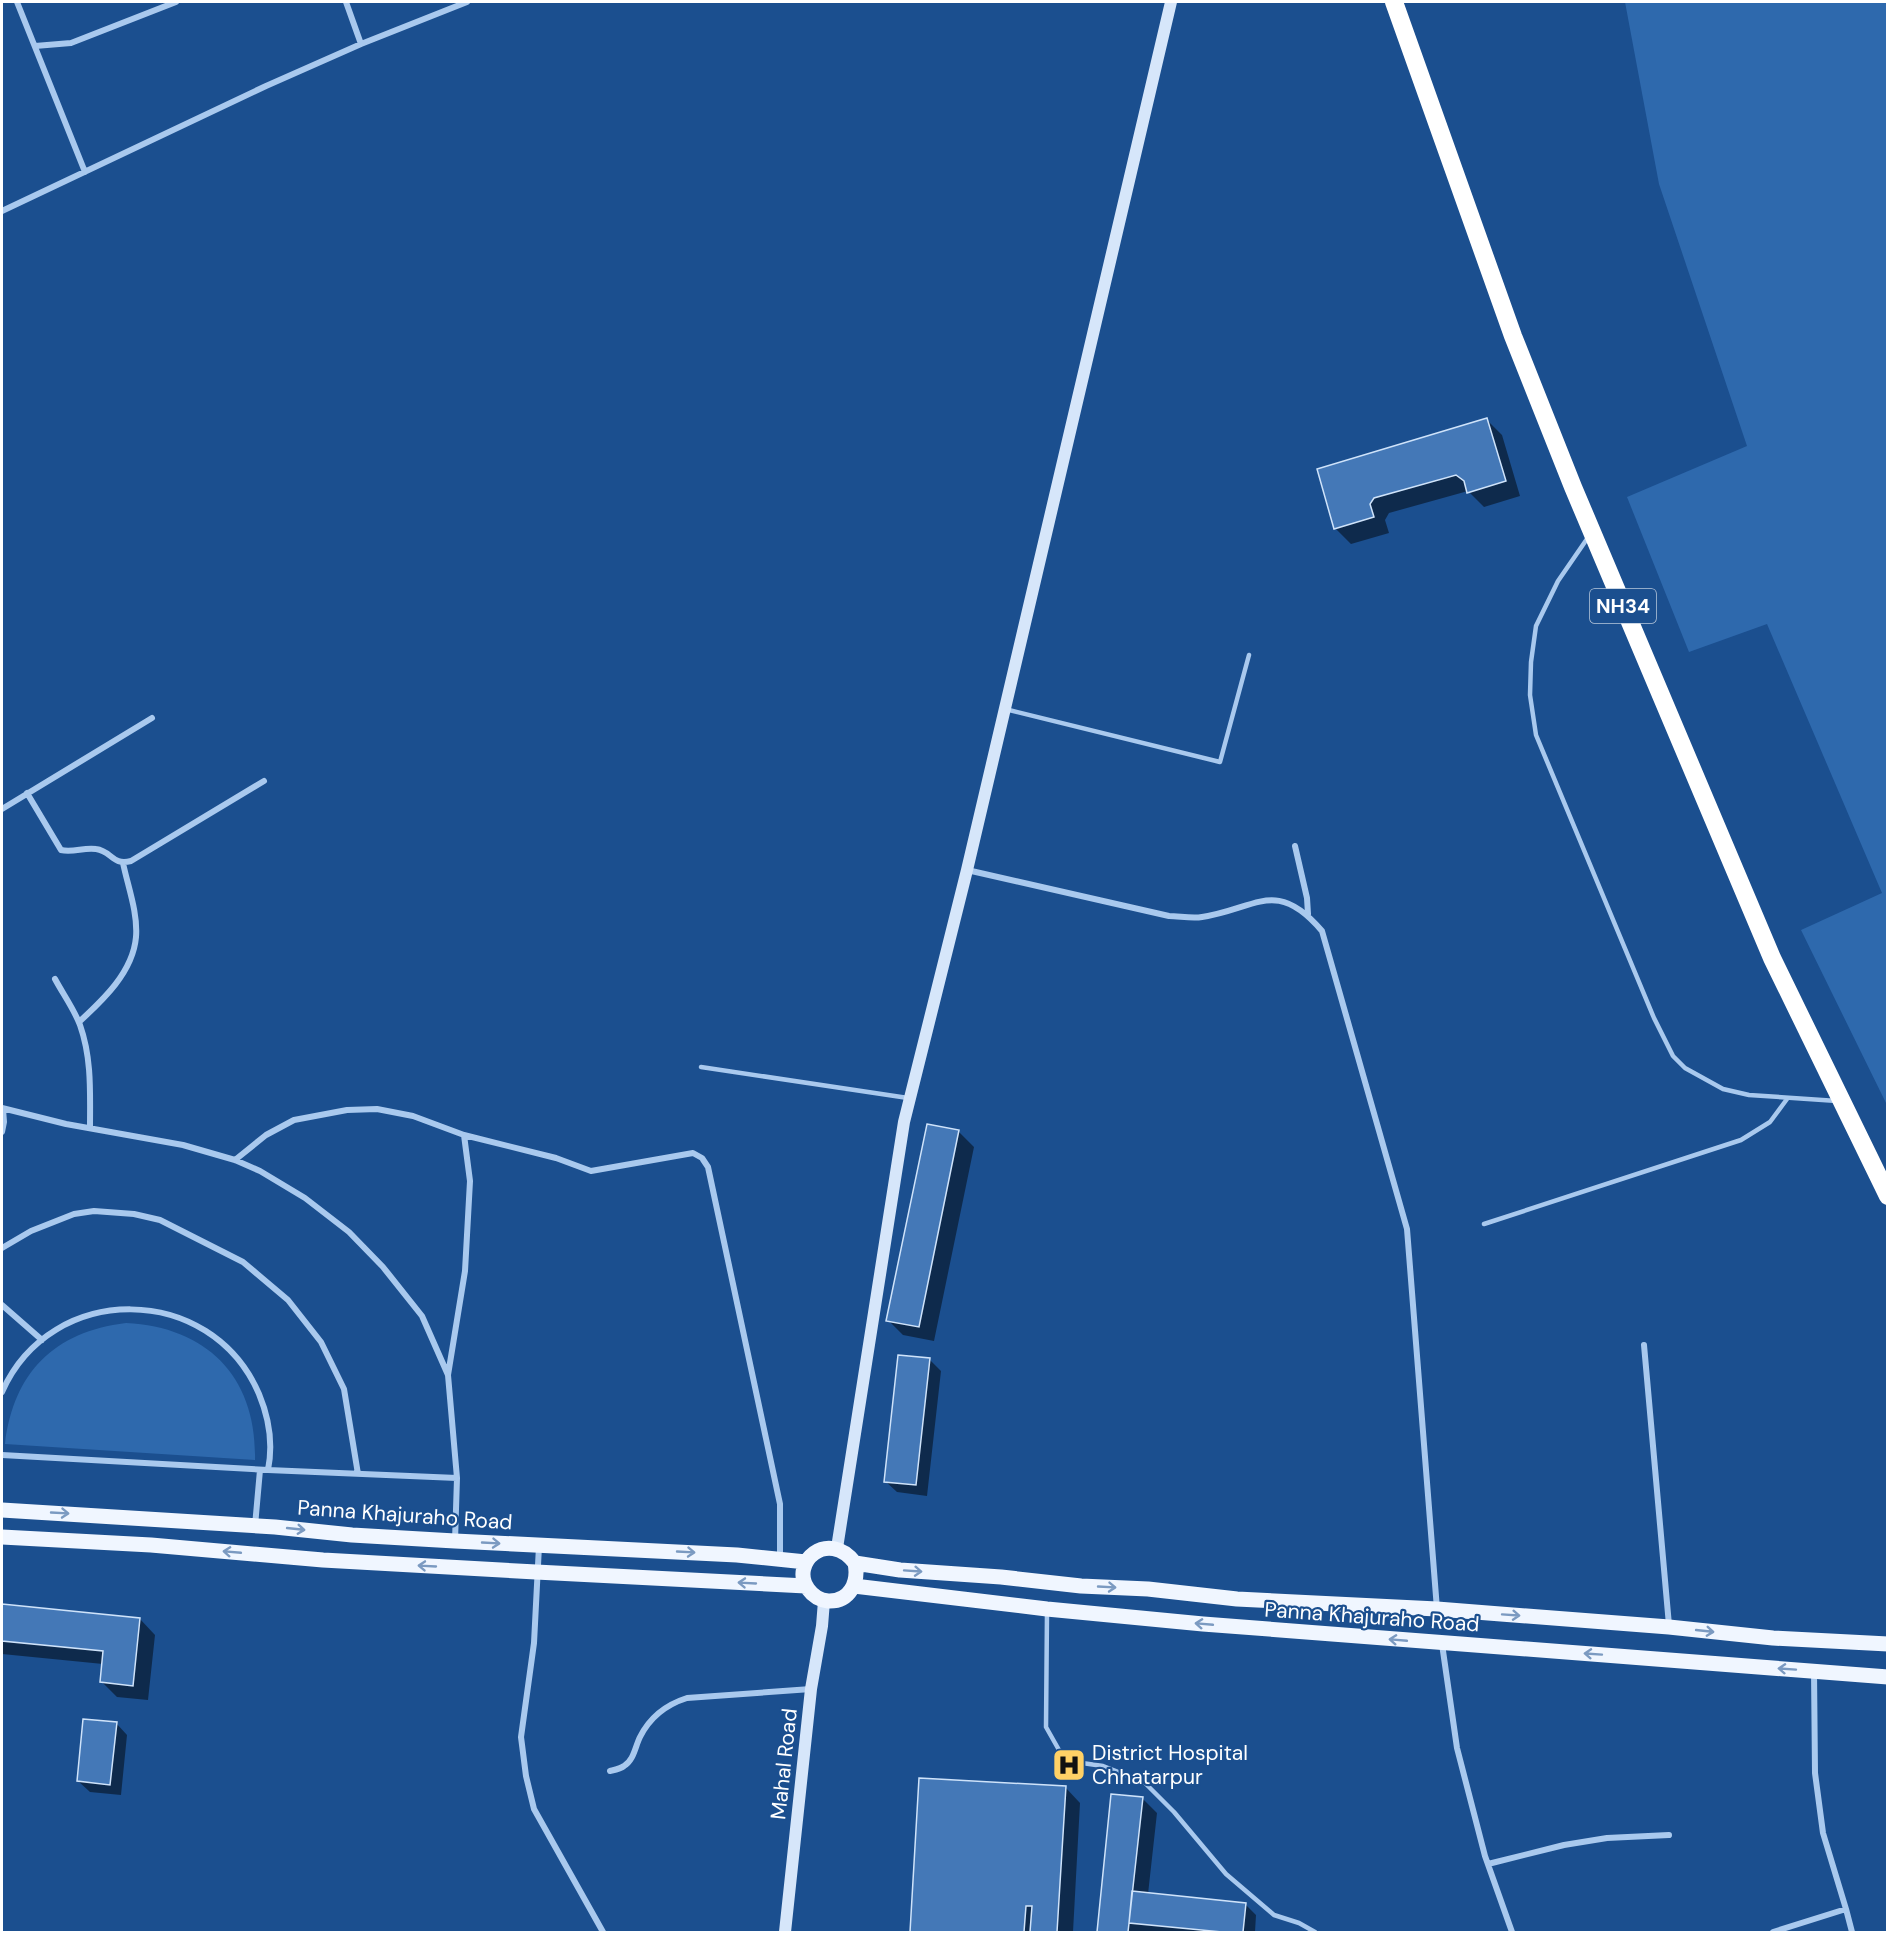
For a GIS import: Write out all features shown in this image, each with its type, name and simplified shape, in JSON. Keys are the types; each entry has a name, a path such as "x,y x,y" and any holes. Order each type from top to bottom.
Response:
{"highway":[{"name":"NH34","path":"1394,2 1513,336 1593,532 1772,958 1887,1196"}],"main road":[{"path":"837,1548 904,1122 967,870 1171,2"},
{"name":"Panna Khajuraho Road","path":"2,1510 255,1526 352,1535 667,1551 806,1562"},
{"path":"2,1537 151,1545 324,1560 806,1586"},
{"path":"825,1548 837,1548 847,1553 855,1563 857,1575 854,1586 846,1596 836,1601 824,1600 813,1595 806,1586 803,1574 806,1562 814,1553 825,1548"},
{"name":"Panna Khajuraho Road","path":"855,1563 900,1570 1081,1586 1148,1589 1237,1599 1437,1609 1669,1627 1773,1638 1887,1644"},
{"name":"Panna Khajuraho Road","path":"854,1586 1047,1609 1203,1624 1887,1677"},
{"name":"Mahal Road","path":"785,1932 811,1689 824,1600"}],"street":[{"path":"17,2 85,172"},
{"path":"35,46 71,43 176,2"},
{"path":"346,2 361,44"},
{"path":"2,211 361,44 467,2"},
{"path":"2,809 152,718"},
{"path":"27,794 61,850 69,852 94,848 105,851 115,860 123,863 131,861 264,781"},
{"path":"1295,846 1307,898 1308,914"},
{"path":"79,1022 105,998 118,981 129,961 136,939 135,915 123,863"},
{"path":"967,870 1169,916 1200,918 1258,901 1281,900 1308,914 1322,931 1407,1229 1437,1609"},
{"path":"55,979 79,1022 90,1068 90,1128"},
{"path":"2,1132 4,1122 2,1108 40,1119 183,1145 235,1160 260,1171 305,1198 349,1232 383,1267 422,1316 448,1375"},
{"path":"235,1160 266,1135 294,1120 347,1110 377,1109 413,1116 464,1135 556,1158 591,1171 693,1153 702,1158 708,1167 780,1504 780,1559"},
{"path":"455,1541 457,1478 448,1375 465,1271 470,1181 464,1135"},
{"path":"2,1248 31,1231 63,1218 94,1211 134,1214 159,1220 243,1262 288,1300 321,1342 344,1389 358,1474"},
{"path":"2,1305 42,1340"},
{"path":"2,1392 17,1365 42,1340 66,1324 106,1310 127,1308 168,1313 203,1329 219,1340 233,1353 255,1385 268,1422 270,1441 268,1470"},
{"path":"1644,1345 1669,1627"},
{"path":"2,1455 260,1470 457,1478"},
{"path":"255,1526 260,1470"},
{"path":"539,1546 534,1643 521,1737 526,1776 534,1809 603,1932"},
{"path":"1442,1644 1457,1749 1488,1864 1512,1932"},
{"path":"1814,1671 1815,1773 1823,1833 1852,1932"},
{"path":"610,1771 624,1766 635,1754 640,1738 651,1718 671,1703 687,1698 811,1689"},
{"path":"1488,1864 1564,1845 1607,1838 1669,1834"},
{"path":"1773,1932 1846,1909"}],"lane":[{"path":"1593,532 1558,581 1536,626 1531,662 1530,695 1536,735 1654,1018 1673,1056 1685,1068 1723,1089 1749,1095 1786,1099 1842,1101"},
{"path":"1005,709 1220,762 1249,655"},
{"path":"701,1067 910,1098"},
{"path":"1484,1224 1741,1140 1770,1122 1786,1099"},
{"path":"1047,1609 1046,1727 1059,1750 1075,1762 1103,1766 1144,1782 1174,1812 1226,1874 1274,1915 1299,1923 1315,1932"}],"shaded area":[{"path":"1625,2 1887,2 1887,1105 1801,930 1882,893 1767,624 1689,652 1627,497 1747,446 1659,184"},
{"path":"126,1323 155,1327 181,1335 203,1346 222,1362 237,1382 247,1405 253,1431 255,1460 5,1444 10,1418 18,1396 28,1376 42,1360 58,1346 78,1336 100,1328"}],"building":[{"path":"1487,418 1506,481 1467,493 1464,481 1456,475 1374,498 1370,504 1374,517 1334,529 1317,469"},
{"path":"927,1124 959,1130 919,1327 886,1321"},
{"path":"898,1355 930,1358 916,1485 884,1482"},
{"path":"2,1604 140,1618 133,1686 100,1682 103,1651 2,1641"},
{"path":"83,1719 117,1722 110,1785 77,1781"},
{"path":"919,1778 1066,1786 1057,1932 1030,1932 1032,1906 1026,1906 1024,1932 910,1932"},
{"path":"1111,1794 1143,1797 1128,1932 1097,1932"},
{"path":"1132,1891 1246,1903 1243,1932 1129,1923"}],"place":[{"name":"District Hospital Chhatarpur","path":"1069,1765"}]}
